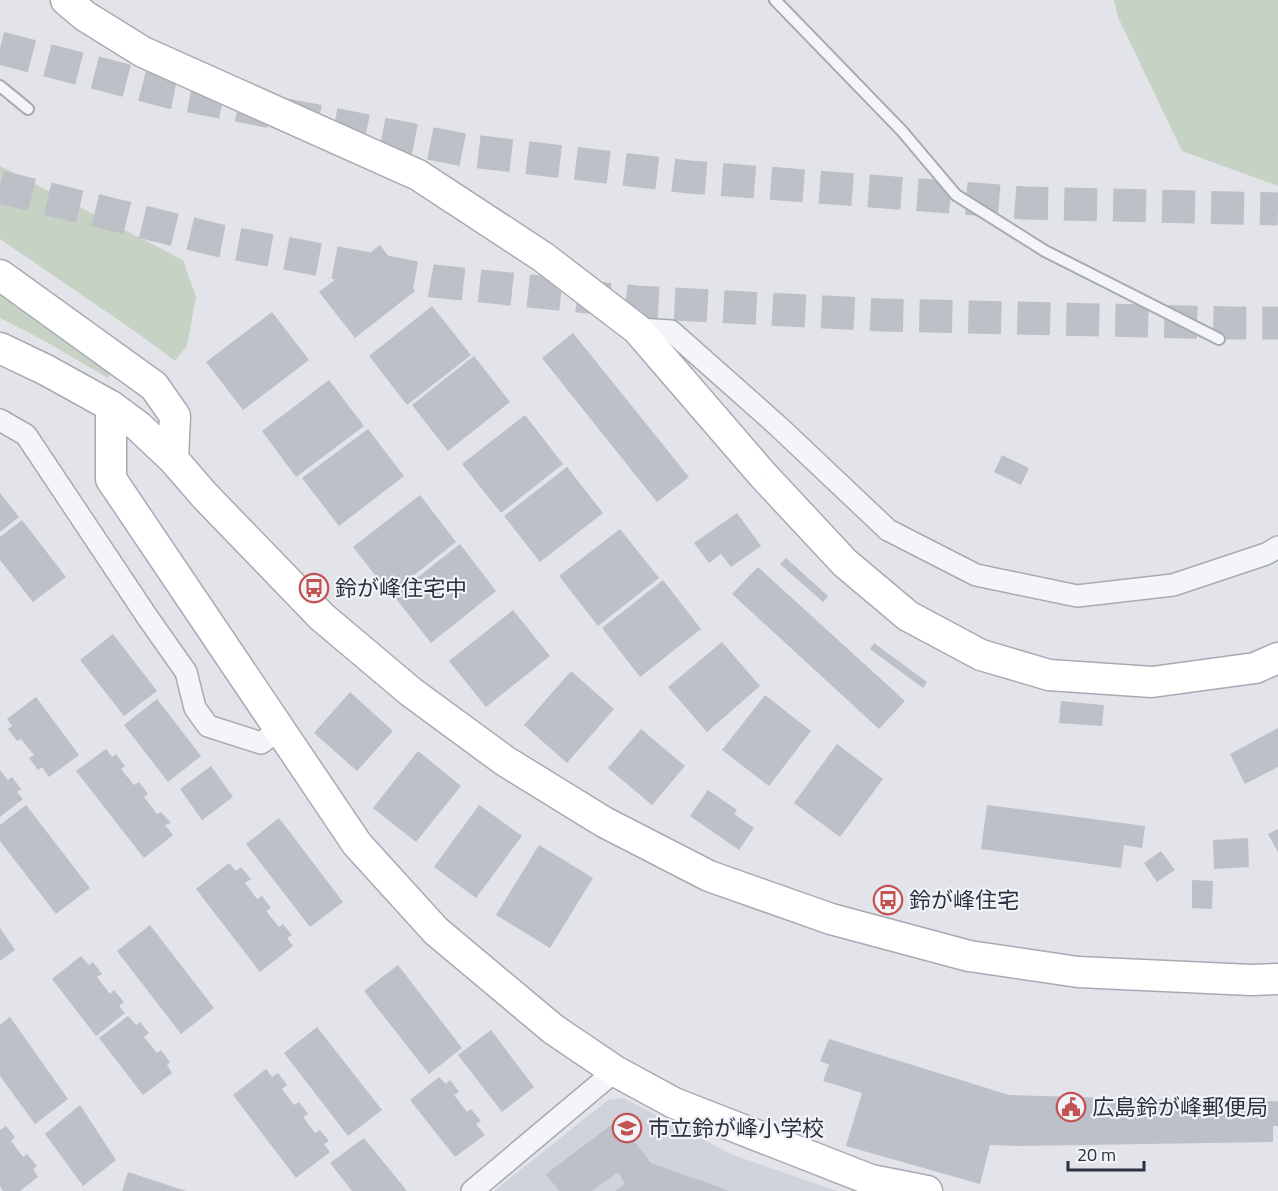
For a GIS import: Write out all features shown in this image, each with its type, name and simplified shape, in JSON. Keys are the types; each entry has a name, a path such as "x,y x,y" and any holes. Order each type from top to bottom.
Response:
{"street":[{"path":"66,0 86,16 143,52 418,175 543,257 637,329 762,474 845,563 908,616 981,655 1049,675 1152,682 1255,668 1278,658"},
{"path":"0,275 154,386 176,416 173,459"},
{"path":"637,329 671,331 778,426 888,530 976,576 1077,596 1173,585 1266,554 1278,547"},
{"path":"0,348 46,370 111,406 138,426 173,459 205,496 322,617 411,692 515,767 604,822 709,876 831,919 969,956 1078,972 1251,980 1278,979"},
{"path":"111,406 111,479 357,844 436,931 553,1029 615,1071 674,1103 871,1180 927,1191"},
{"path":"0,420 26,435 147,618 186,672 195,708 208,726 261,743 280,729"},
{"path":"472,1191 615,1071"}],"lane":[{"path":"775,0 902,131 956,195 1045,251 1219,339"},
{"path":"0,86 28,109"}],"shaded area":[{"name":"市立鈴が峰小学校","path":"623,1098 733,1155 837,1191 494,1191 608,1100"}],"green space":[{"path":"1114,0 1278,0 1278,186 1182,151 1118,17"},
{"path":"0,166 183,260 196,297 187,346 175,361 0,239"},
{"path":"0,288 112,371 108,378 0,318"}],"building":[{"path":"380,245 415,291 355,338 319,292"},
{"path":"432,306 471,355 407,405 369,356"},
{"path":"272,312 309,360 243,410 206,362"},
{"path":"573,333 689,477 657,502 542,358"},
{"path":"474,356 510,402 448,451 412,405"},
{"path":"329,380 364,426 296,477 262,431"},
{"path":"525,415 563,464 501,513 462,464"},
{"path":"368,429 404,476 339,526 302,478"},
{"path":"1002,455 1029,468 1021,485 994,472"},
{"path":"567,467 603,513 540,562 504,516"},
{"path":"0,493 19,517 0,532"},
{"path":"420,495 456,542 390,594 353,547"},
{"path":"737,513 761,546 731,567 721,554 709,563 694,543"},
{"path":"22,520 66,577 33,602 0,560 0,537"},
{"path":"620,529 659,578 598,626 559,576"},
{"path":"460,544 496,591 431,643 394,596"},
{"path":"786,558 828,596 823,602 780,564"},
{"path":"758,567 905,701 879,729 732,594"},
{"path":"663,580 701,629 640,677 602,628"},
{"path":"513,610 550,656 486,707 449,661"},
{"path":"113,634 157,691 124,716 80,660"},
{"path":"722,642 760,686 707,732 668,687"},
{"path":"874,643 927,682 923,688 870,649"},
{"path":"571,671 614,709 567,763 524,725"},
{"path":"350,692 393,731 357,771 314,733"},
{"path":"765,695 811,731 769,786 722,750"},
{"path":"36,697 79,755 49,777 42,767 38,770 29,758 34,755 21,739 17,741 8,729 12,726 7,719"},
{"path":"157,699 201,756 168,782 124,725"},
{"path":"1061,701 1104,705 1102,726 1059,723"},
{"path":"1278,728 1278,767 1245,784 1230,754"},
{"path":"641,729 685,766 652,805 608,768"},
{"path":"837,744 883,779 840,837 794,803"},
{"path":"106,749 112,757 116,754 125,766 121,769 134,785 139,782 148,794 144,797 157,814 161,812 171,823 165,825 173,835 144,858 76,771"},
{"path":"418,751 461,786 416,842 373,808"},
{"path":"211,766 233,797 202,820 180,789"},
{"path":"0,770 8,780 12,777 21,789 17,792 23,799 0,817"},
{"path":"708,790 737,810 734,814 754,828 739,850 690,816"},
{"path":"26,805 90,888 56,914 0,841 0,825"},
{"path":"479,805 522,836 476,898 434,867"},
{"path":"987,805 1145,826 1142,848 1124,845 1121,868 981,849"},
{"path":"279,818 343,902 310,927 246,844"},
{"path":"1278,829 1278,852 1268,834"},
{"path":"1248,838 1249,867 1214,869 1213,840"},
{"path":"539,845 593,878 550,948 496,915"},
{"path":"1161,851 1175,870 1157,882 1144,863"},
{"path":"229,863 236,871 241,867 251,879 245,883 257,899 262,896 271,908 266,911 279,927 283,924 292,935 287,938 293,946 260,972 196,889"},
{"path":"1192,880 1213,881 1212,909 1192,908"},
{"path":"150,925 214,1008 181,1034 117,951"},
{"path":"0,928 15,950 0,961"},
{"path":"81,956 89,965 93,962 102,974 97,977 110,994 114,990 124,1002 119,1006 125,1013 96,1036 52,979"},
{"path":"398,965 462,1048 429,1074 364,991"},
{"path":"128,1016 136,1025 140,1022 149,1033 144,1037 157,1053 161,1050 170,1062 167,1065 172,1073 143,1095 99,1038"},
{"path":"10,1017 68,1099 35,1124 0,1076 0,1025"},
{"path":"317,1027 382,1110 348,1136 284,1053"},
{"path":"491,1030 534,1087 502,1112 458,1055"},
{"path":"829,1039 1009,1095 1277,1101 1278,1126 1273,1126 1273,1142 990,1145 980,1184 846,1146 862,1093 823,1081 829,1065 820,1061"},
{"path":"266,1069 272,1077 278,1073 287,1085 282,1089 294,1105 299,1102 308,1114 303,1117 315,1133 320,1130 329,1141 324,1144 330,1152 296,1178 233,1095"},
{"path":"439,1077 446,1084 450,1080 459,1092 454,1095 467,1112 471,1109 481,1121 476,1124 485,1135 455,1157 410,1100"},
{"path":"80,1105 116,1160 83,1186 45,1134"},
{"path":"618,1120 651,1163 730,1191 615,1191 625,1184 618,1172 592,1191 559,1191 546,1174"},
{"path":"6,1126 15,1137 11,1141 23,1157 27,1154 37,1166 33,1169 38,1177 20,1191 3,1191 0,1186 0,1130"},
{"path":"364,1138 407,1191 352,1191 330,1163"},
{"path":"128,1172 186,1191 122,1191"}],"tunnel":[{"path":"0,48 170,92 464,150 689,177 1026,203 1278,209"},
{"path":"0,187 221,241 433,281 636,302 882,315 1278,323"}],"place":[{"name":"鈴が峰住宅中","path":"314,588"},
{"name":"鈴が峰住宅","path":"888,900"},
{"name":"広島鈴が峰郵便局","path":"1071,1107"},
{"name":"市立鈴が峰小学校","path":"627,1128"}]}
